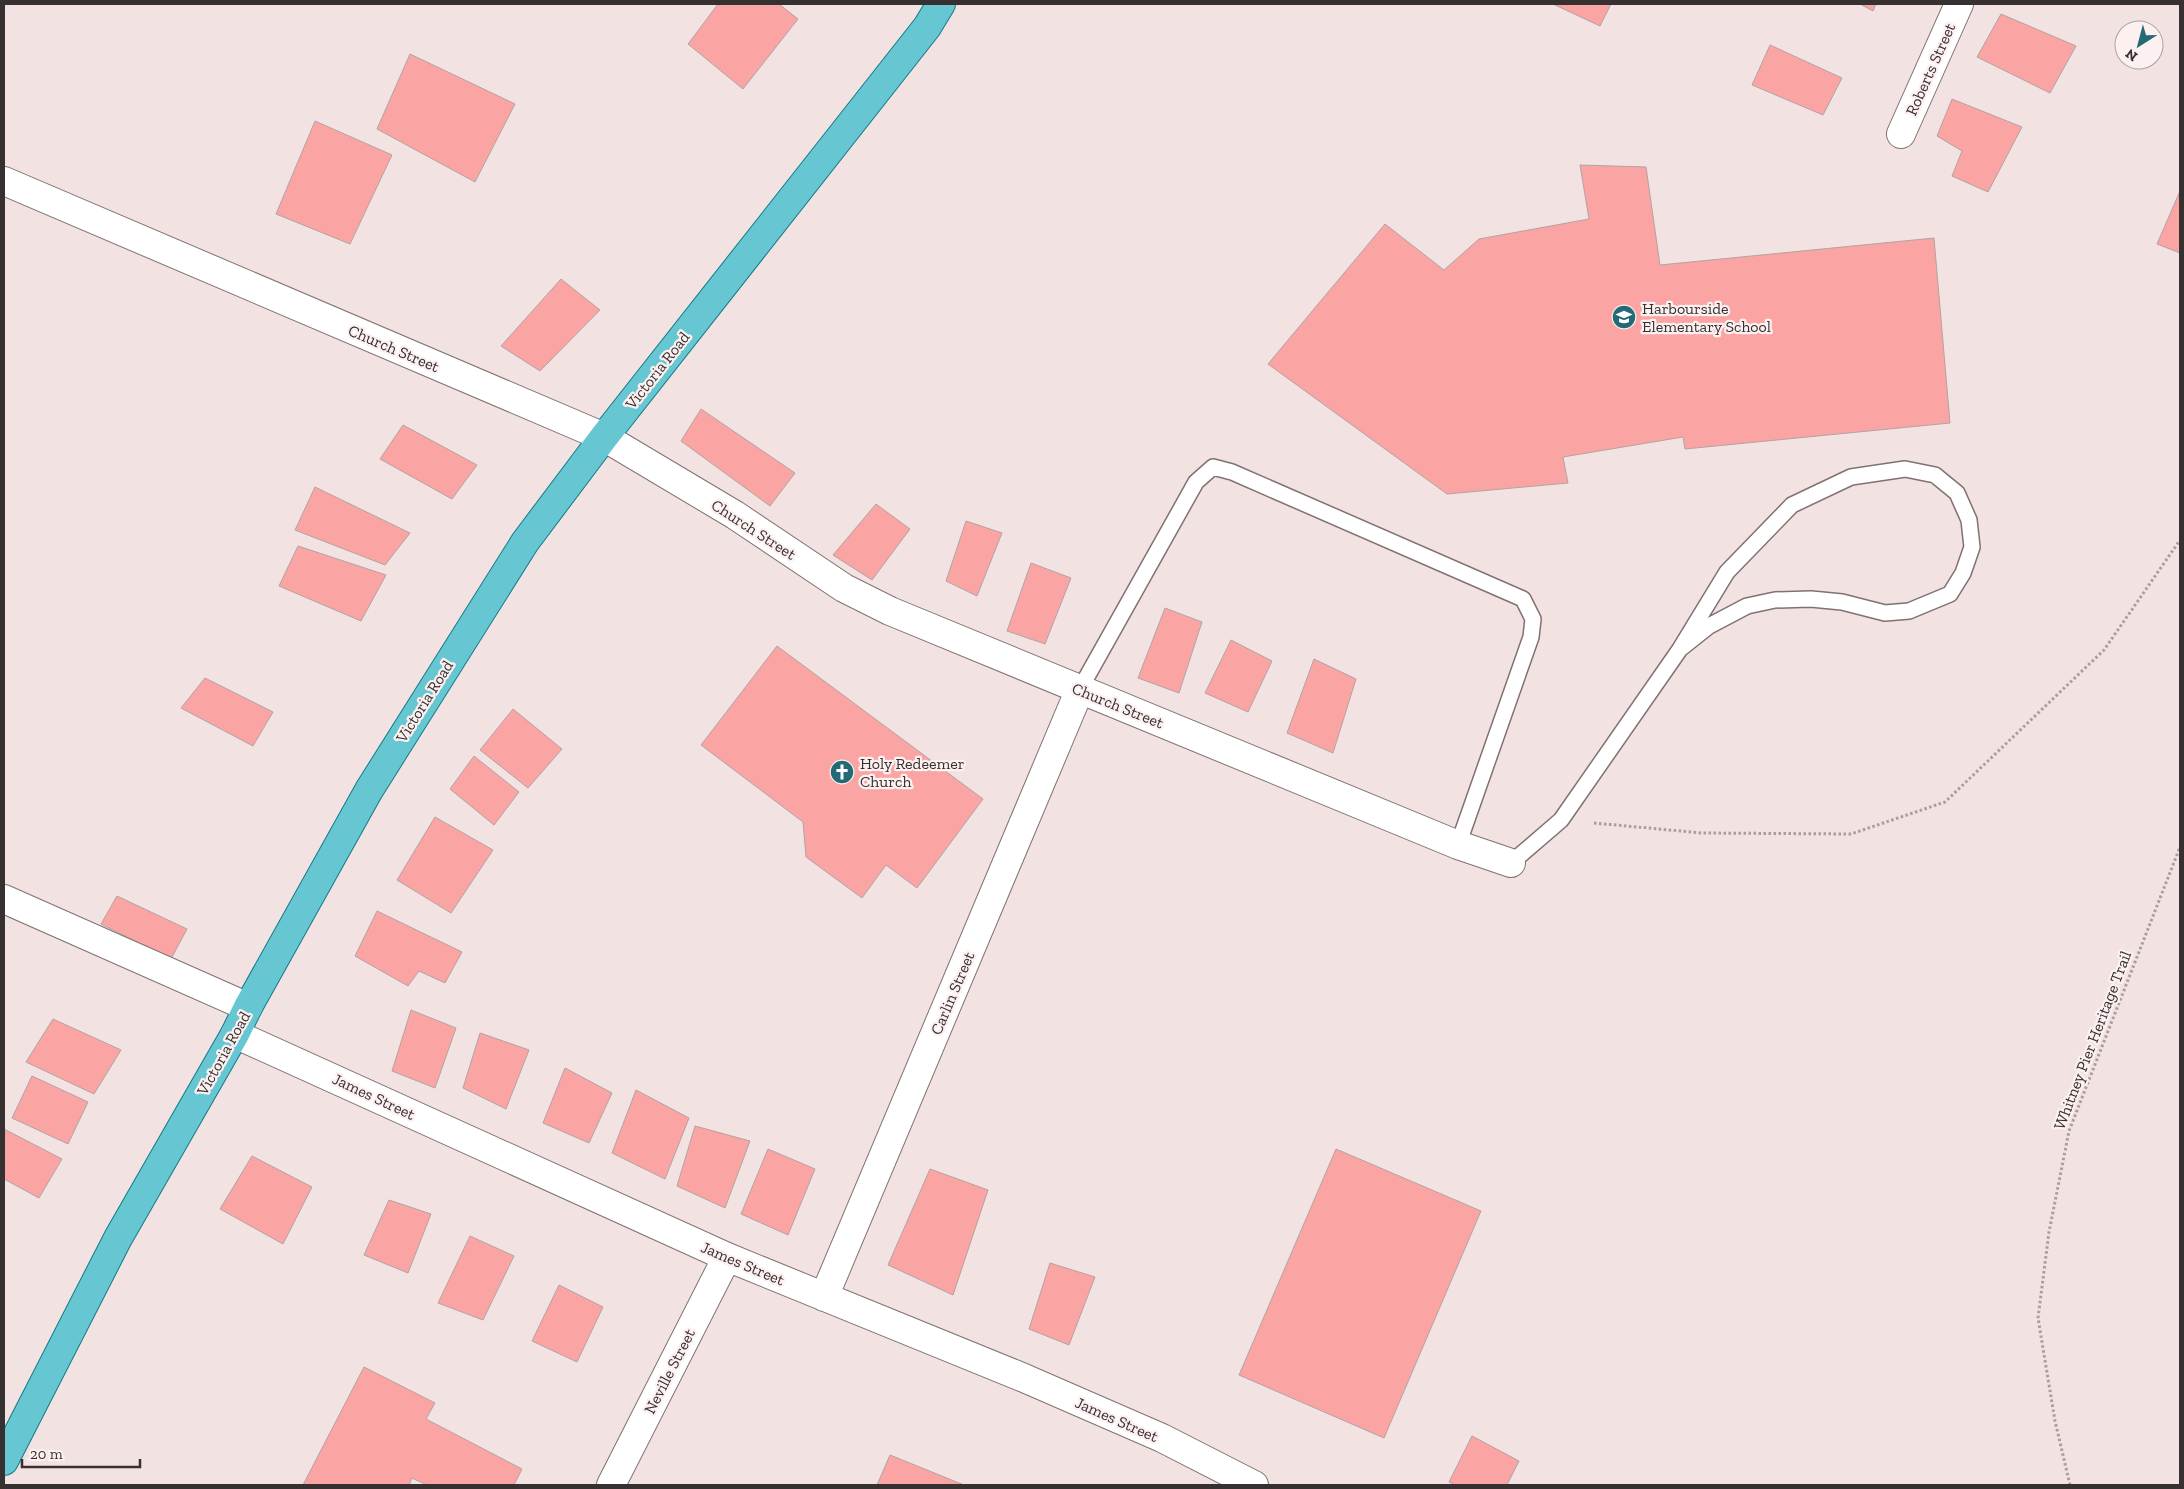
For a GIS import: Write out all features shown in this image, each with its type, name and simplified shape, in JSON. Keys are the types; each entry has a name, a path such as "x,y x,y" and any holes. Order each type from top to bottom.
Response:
{"main road":[{"name":"Victoria Road","path":"5,1457 118,1238 235,1034 248,1007 381,769 525,542 604,437 927,27 940,4"}],"street":[{"name":"Roberts Street","path":"1901,134 1959,4"},
{"name":"Church Street","path":"4,181 604,437 734,515 844,588 890,612 1458,845 1512,863"},
{"name":"Carlin Street","path":"824,1297 1080,690"},
{"path":"4,899 248,1007"},
{"name":"James Street","path":"235,1034 728,1257 1024,1378 1162,1438 1254,1485"},
{"name":"Neville Street","path":"611,1485 728,1257"}],"lane":[{"path":"1080,690 1196,482 1213,467 1232,472 1523,599 1533,619 1531,637 1458,845"},
{"path":"1512,863 1561,820 1680,649 1727,572 1792,505 1851,477 1905,469 1935,475 1957,493 1969,520 1972,547 1963,573 1950,594 1909,611 1886,613 1842,602 1811,598 1775,600 1747,606 1709,626 1680,649"}],"path":[{"path":"1561,820 1702,833 1851,834 1945,802 2104,650 2180,540"},
{"name":"Whitney Pier Heritage Trail","path":"2070,1485 2055,1421 2038,1318 2049,1232 2069,1131 2180,847"}],"building":[{"path":"718,4 779,4 798,19 743,89 688,44"},
{"path":"1553,4 1611,4 1600,26"},
{"path":"1860,4 1876,4 1873,11"},
{"path":"2001,14 2076,46 2050,93 1977,57"},
{"path":"1770,45 1842,78 1823,115 1752,85"},
{"path":"410,54 515,104 475,182 377,129"},
{"path":"1952,99 2022,127 1988,192 1952,176 1962,151 1937,136"},
{"path":"315,121 392,155 350,244 276,214"},
{"name":"Harbourside Elementary School","path":"1580,165 1646,167 1660,265 1934,238 1950,423 1685,449 1683,437 1563,457 1568,483 1447,494 1268,364 1385,224 1444,270 1479,239 1589,219"},
{"path":"2180,191 2180,253 2157,244"},
{"path":"561,279 600,310 540,371 501,346"},
{"path":"701,409 795,473 770,506 681,441"},
{"path":"403,425 477,465 452,499 380,459"},
{"path":"315,487 410,533 385,565 295,530"},
{"path":"876,504 910,529 872,580 833,555"},
{"path":"966,521 1002,533 977,596 946,581"},
{"path":"298,546 386,575 361,621 279,586"},
{"path":"1031,563 1071,578 1045,644 1007,631"},
{"path":"1165,608 1202,622 1179,693 1138,678"},
{"path":"1231,640 1272,661 1248,712 1205,693"},
{"name":"Holy Redeemer Church","path":"777,646 983,799 917,888 886,865 862,898 806,857 803,822 701,745"},
{"path":"1314,659 1356,679 1333,753 1287,733"},
{"path":"205,678 273,712 253,746 181,708"},
{"path":"513,709 562,749 528,788 480,750"},
{"path":"474,756 519,792 494,825 450,789"},
{"path":"435,817 493,850 451,913 397,880"},
{"path":"117,896 187,929 171,959 101,924"},
{"path":"377,911 462,952 445,983 419,971 408,986 355,956"},
{"path":"411,1010 456,1028 435,1088 392,1071"},
{"path":"53,1019 121,1050 94,1094 26,1062"},
{"path":"480,1033 529,1050 506,1109 463,1088"},
{"path":"565,1068 612,1093 589,1143 543,1123"},
{"path":"32,1076 88,1102 68,1144 12,1118"},
{"path":"636,1090 689,1118 665,1179 612,1153"},
{"path":"695,1126 750,1141 725,1208 677,1186"},
{"path":"4,1129 62,1159 39,1198 4,1179"},
{"path":"768,1149 815,1169 788,1235 741,1214"},
{"path":"1336,1149 1481,1211 1384,1438 1239,1375"},
{"path":"252,1156 312,1187 283,1244 220,1209"},
{"path":"930,1169 988,1190 953,1295 888,1265"},
{"path":"389,1200 431,1214 408,1273 364,1255"},
{"path":"470,1236 514,1256 483,1320 438,1303"},
{"path":"1050,1263 1095,1277 1069,1345 1029,1329"},
{"path":"559,1285 603,1307 577,1362 532,1341"},
{"path":"364,1367 435,1403 426,1419 522,1469 514,1485 427,1485 412,1478 409,1485 303,1485"},
{"path":"1472,1436 1519,1461 1507,1485 1456,1485 1449,1482"},
{"path":"890,1455 964,1485 877,1485"}],"place":[{"name":"Harbourside Elementary School","path":"1624,317"},
{"name":"Holy Redeemer Church","path":"842,772"}]}
